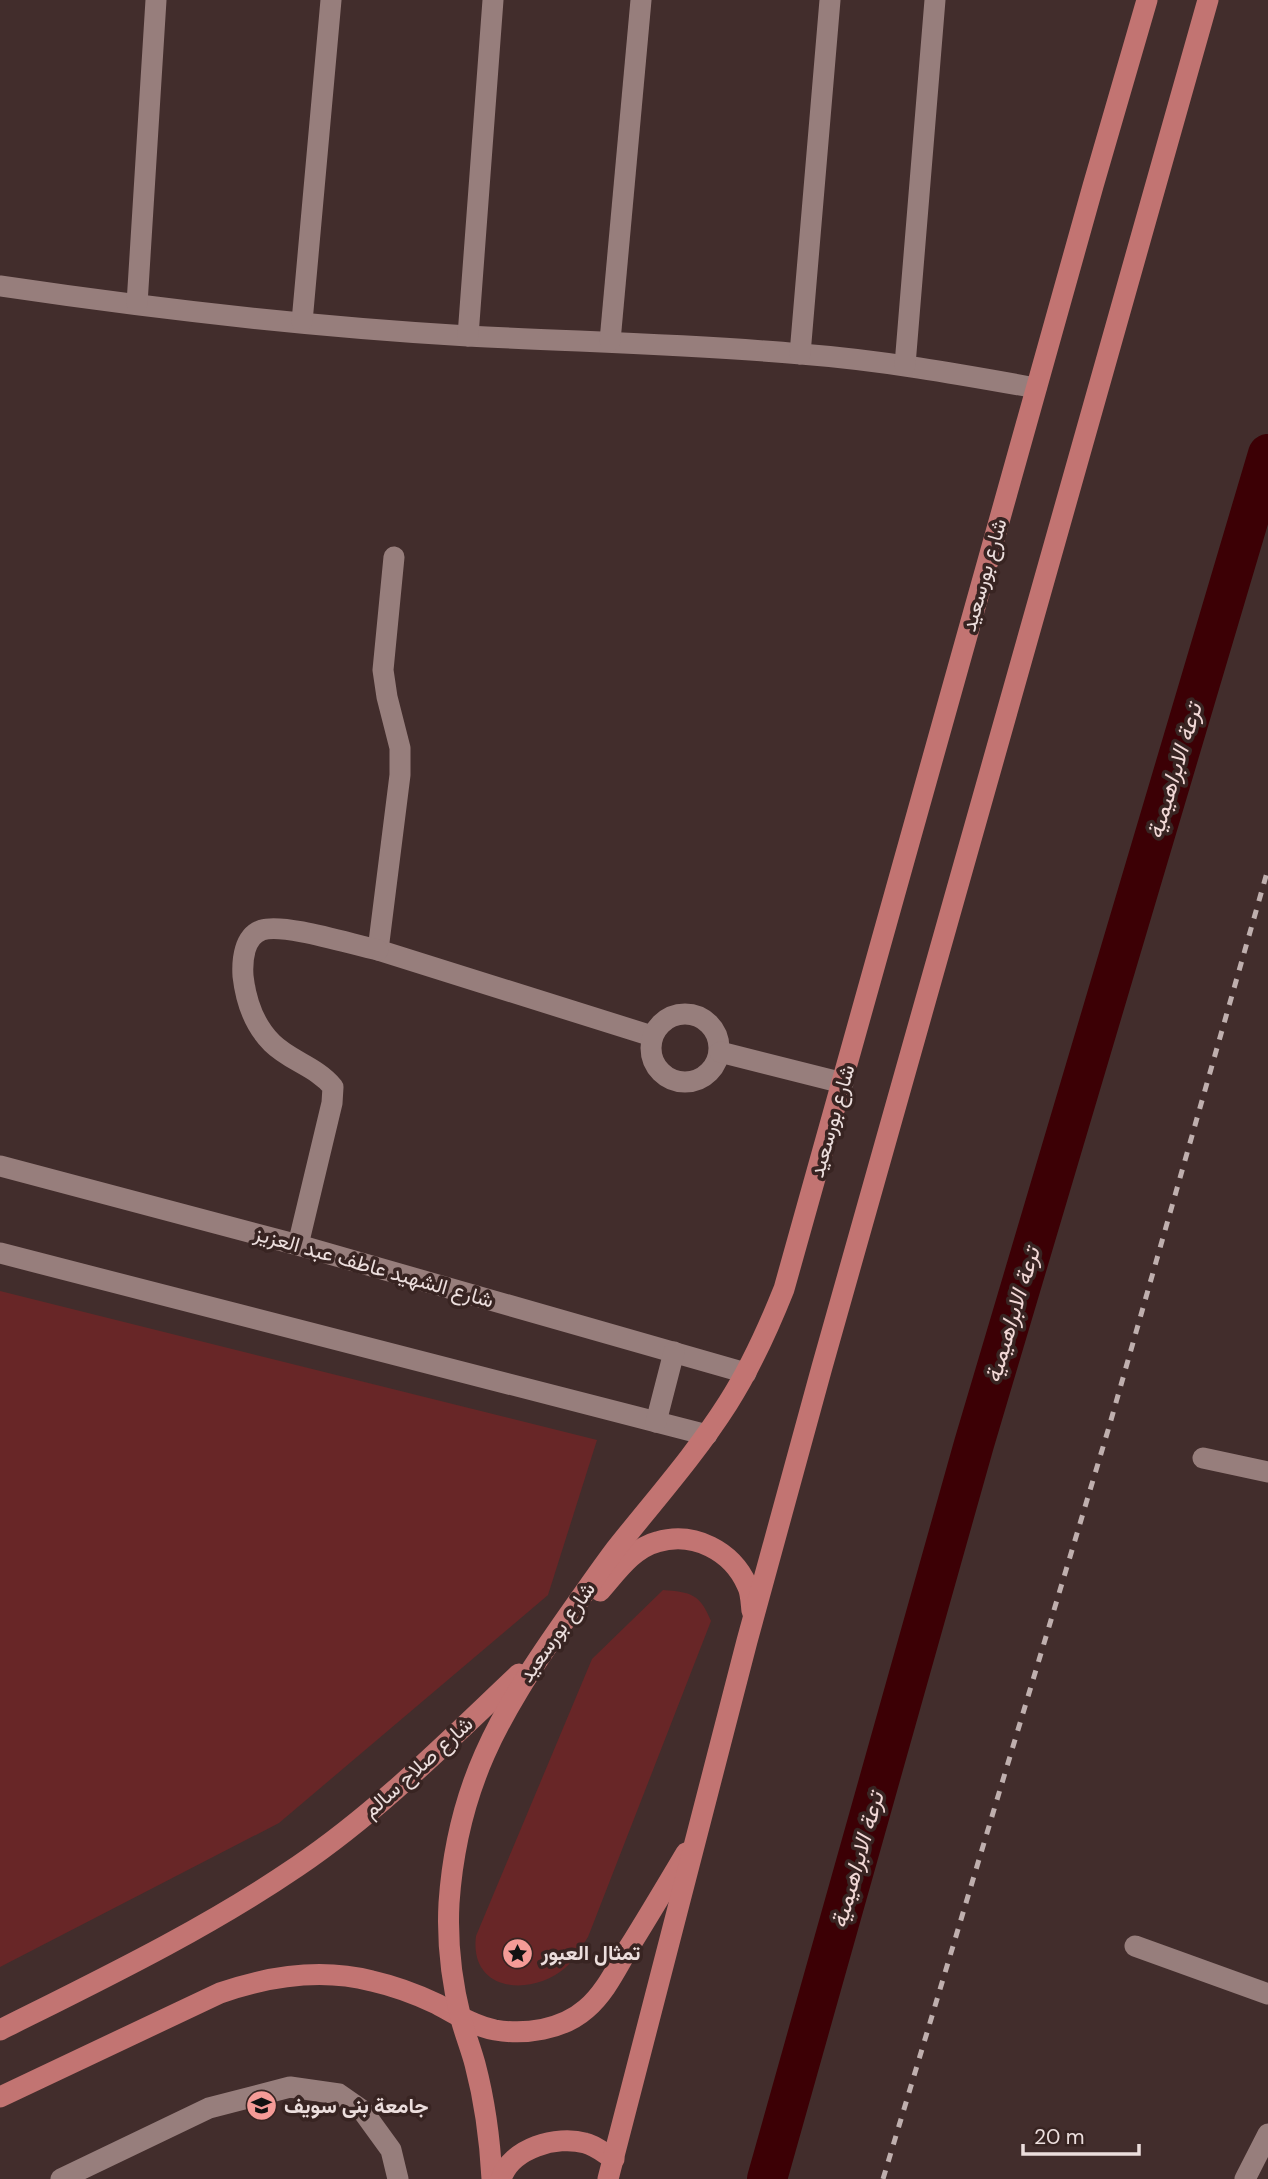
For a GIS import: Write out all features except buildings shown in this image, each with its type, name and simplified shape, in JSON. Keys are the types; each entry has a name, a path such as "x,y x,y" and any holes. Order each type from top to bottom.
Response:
{"main road":[{"name":"شارع بورسعيد","path":"492,2179 485,2109 461,2018 452,1962 449,1906 457,1839 468,1795 488,1743 515,1694 613,1553 707,1435 747,1373 767,1332 783,1289 843,1083 1147,0"},
{"path":"611,2169 747,1641 829,1340 1208,0"},
{"name":"شارع صلاح سالم","path":"0,2030 174,1942 239,1905 360,1820 417,1772 545,1648 633,1555 656,1542 684,1539 711,1546 734,1562 748,1586 753,1614 747,1641"},
{"path":"0,2097 220,1993 272,1978 335,1975 369,1980 403,1989 461,2018 494,2030 530,2032 559,2025 585,2010 605,1987 698,1832"},
{"path":"501,2179 503,2173 525,2150 555,2140 587,2143 611,2169"}],"street":[{"path":"137,304 156,0"},
{"path":"302,323 331,0"},
{"path":"468,336 493,0"},
{"path":"610,341 641,0"},
{"path":"800,354 830,0"},
{"path":"905,365 935,0"},
{"path":"0,286 302,323 468,336 610,341 800,354 905,365 1036,388"},
{"path":"379,950 400,775 400,748 383,670 394,557"},
{"path":"298,1245 332,1103 333,1087 324,1076 274,1045 256,1024 245,994 244,952 251,938 262,930 283,929 379,950 652,1036"},
{"path":"677,1014 693,1014 708,1023 717,1036 720,1052 713,1068 701,1079 685,1083 668,1079 656,1068 650,1052 652,1036 662,1022 677,1014"},
{"path":"720,1052 843,1083"},
{"name":"شارع الشهيد عاطف عبد العزيز","path":"0,1166 298,1245 747,1373"},
{"path":"0,1253 707,1435"},
{"path":"656,1422 674,1352"},
{"path":"1203,1458 1268,1472"},
{"path":"1135,1946 1268,1994"},
{"path":"61,2179 209,2108 290,2087 339,2094 362,2109 391,2150 398,2179"},
{"path":"1245,2179 1268,2134"}],"shaded area":[{"path":"0,1291 597,1440 548,1595 279,1823 0,1967"},
{"path":"663,1590 693,1596 703,1605 711,1621 588,1937 568,1965 551,1977 536,1983 505,1984 482,1969 476,1955 476,1936 592,1659"}],"waterway":[{"name":"ترعة الابراهيمية","path":"767,2179 974,1444 1268,454"}],"railway":[{"path":"883,2179 1109,1427 1268,869"}],"place":[{"name":"تمثال العبور","path":"518,1953"},
{"name":"جامعة بنى سويف","path":"261,2106"}]}
